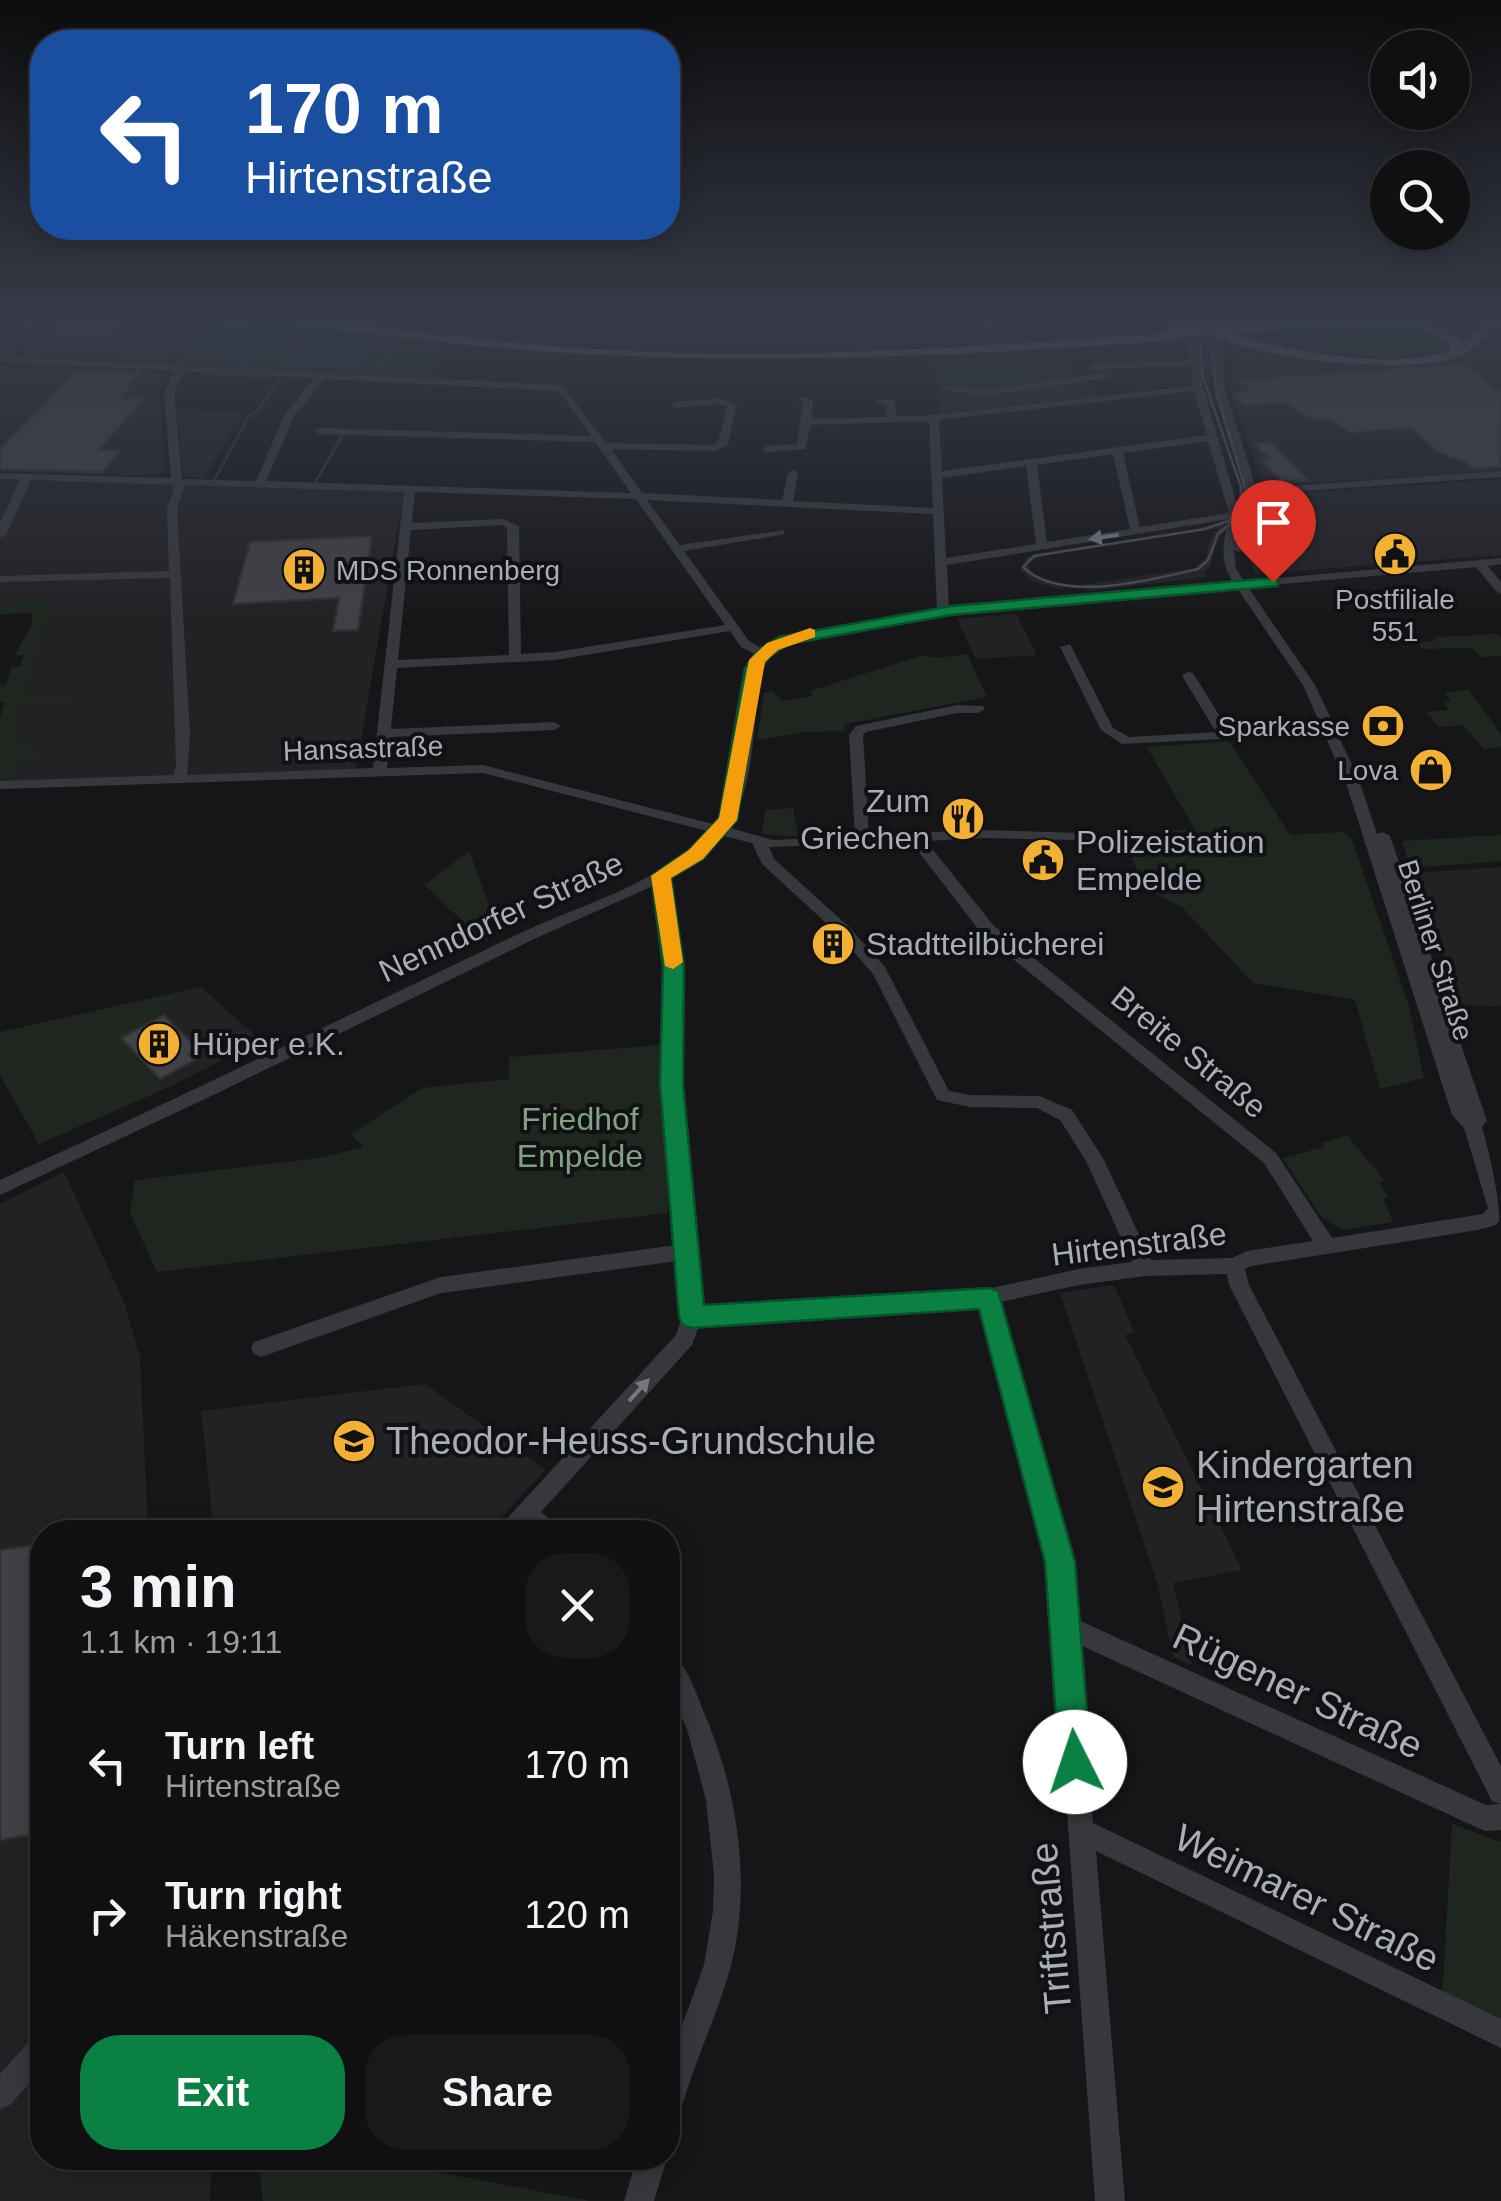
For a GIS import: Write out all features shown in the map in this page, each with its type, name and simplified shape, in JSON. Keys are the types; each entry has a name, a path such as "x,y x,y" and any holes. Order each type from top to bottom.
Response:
{"street":[{"path":"172,420 181,487 172,508 183,743 178,779"},
{"path":"260,484 287,420"},
{"path":"585,420 745,644 763,654"},
{"path":"320,430 714,448 723,444 729,420"},
{"path":"767,449 801,447 807,422 871,420"},
{"path":"934,420 943,612"},
{"name":"Berliner Straße","path":"1208,420 1234,515 1228,560 1335,728 1462,1115 1472,1125"},
{"name":"Berliner Straße","path":"1232,420 1252,488 1253,506 1238,560 1246,585"},
{"path":"938,475 1214,438"},
{"path":"1118,449 1136,532"},
{"path":"1031,462 1042,547"},
{"path":"788,503 793,474"},
{"path":"1229,487 1501,474"},
{"path":"0,476 639,496 937,511"},
{"path":"0,535 27,477"},
{"path":"380,772 410,489"},
{"path":"939,563 1234,515"},
{"path":"408,526 503,522 513,526 515,658"},
{"path":"678,549 780,532"},
{"path":"720,831 733,806 754,668 763,654 796,636 943,612 1501,562"},
{"path":"1481,565 1501,590"},
{"path":"0,579 177,574"},
{"path":"394,664 555,656 733,626"},
{"path":"1066,647 1093,704 1116,737 1143,742 1335,728"},
{"path":"1188,676 1225,735"},
{"path":"862,839 856,736 861,729 957,709 978,710"},
{"path":"386,733 554,726"},
{"name":"Hansastraße","path":"0,785 483,769 759,842 914,836 1113,837"},
{"name":"Nenndorfer Straße","path":"0,1188 661,876 696,854 720,831"},
{"name":"Breite Straße","path":"914,836 988,930 1270,1158 1326,1246"},
{"path":"759,842 767,861 876,966 943,1096 970,1102 1040,1102 1066,1115 1094,1158 1145,1268"},
{"path":"520,1520 685,1339 692,1317 672,1084 673,966 661,876"},
{"name":"Hirtenstraße","path":"692,1317 989,1298 1080,1277 1145,1268 1235,1266 1248,1259 1478,1223 1490,1219 1500,1209 1472,1125"},
{"path":"260,1348 412,1294 471,1278 686,1252"},
{"path":"1235,1266 1239,1285 1501,1792"},
{"name":"Triftstraße","path":"989,1298 1060,1562 1110,2201"},
{"path":"526,1514 534,1520"},
{"name":"Rügener Straße","path":"1065,1626 1484,1818 1501,1818"},
{"path":"680,1692 699,1734 718,1795 729,1884 722,1947 680,2069"},
{"name":"Weimarer Straße","path":"1080,1830 1501,2034"},
{"path":"0,2095 30,2061"},
{"path":"638,2201 648,2170"}],"shaded area":[{"path":"0,420 162,420 165,472 149,476 0,472"},
{"path":"178,420 239,420 203,479 183,475"},
{"path":"1240,420 1501,420 1501,478 1493,472 1301,484 1267,485 1262,481"},
{"path":"0,479 404,490 356,769 0,782 0,744 47,609 0,611"},
{"path":"1501,479 1501,555 1256,574 1250,564 1263,495"},
{"path":"1239,487 1248,488 1243,518 1219,536 1210,566 1204,572 1207,577 1088,591 1080,585 1194,568 1206,558 1209,542 1219,528 1047,554 1028,564 1035,578 1063,586 1063,590 1032,581 1021,570 1026,558 1038,553 1194,530 1228,520 1239,509"},
{"path":"1016,614 1037,655 976,659 957,619"},
{"path":"1501,867 1501,1006 1461,1005 1413,873"},
{"path":"201,987 258,1042 165,1089 121,1038 163,1016 158,1008"},
{"path":"64,1172 124,1302 140,1357 147,1520 30,1520 30,2170 211,2170 210,2201 0,2201 0,1204"},
{"name":"Kindergarten Hirtenstraße","path":"1114,1285 1134,1332 1125,1335 1242,1570 1173,1583 1192,1665 1173,1657 1158,1585 1060,1293"},
{"name":"Theodor-Heuss-Grundschule","path":"425,1384 545,1470 499,1520 213,1520 201,1411"}],"green space":[{"path":"51,603 25,695 174,695 172,700 158,700 154,696 20,704 16,722 18,746 39,747 38,758 17,764 9,783 0,783 0,718 5,702 0,702 0,685 6,684 11,668 20,666 24,655 15,655 31,626 33,613 0,614 0,604"},
{"path":"1496,634 1501,638 1501,656 1481,657 1473,648 1422,649 1416,642 1435,641 1436,637"},
{"path":"967,654 987,697 845,724 844,731 805,732 757,740 764,693 772,691 783,701 812,696 810,692 816,689 923,655 937,658"},
{"path":"1469,690 1501,734 1501,747 1484,749 1463,725 1439,727 1426,712 1449,710 1443,702 1451,700 1444,692"},
{"path":"1229,741 1290,835 1343,832 1351,837 1408,1003 1424,1078 1380,1089 1355,1000 1253,983 1182,907 1145,889 1124,839 1194,828 1147,747"},
{"path":"793,808 798,837 762,834 765,810"},
{"path":"1501,835 1501,861 1411,868 1402,841"},
{"path":"469,851 500,933 484,941 424,885"},
{"path":"201,987 159,1007 164,1015 121,1038 165,1089 39,1144 0,1075 0,1032"},
{"name":"Friedhof Empelde","path":"663,1045 668,1213 157,1272 130,1213 135,1180 319,1158 364,1147 351,1134 422,1088 509,1079 509,1057"},
{"path":"1347,1135 1384,1180 1379,1183 1388,1197 1383,1198 1393,1222 1342,1230 1321,1217 1283,1158 1324,1147 1322,1143"},
{"path":"1452,1824 1501,1842 1501,2024 1442,2001"},
{"path":"259,2170 427,2170 590,2201 263,2201"}],"building":[{"path":"29,420 126,420 99,450 120,451 102,472 0,469 0,449"},
{"path":"1328,420 1501,420 1501,467 1472,469 1467,463 1438,452 1411,428 1350,433"},
{"path":"1271,442 1308,480 1282,482 1261,460 1269,459 1254,443"},
{"name":"MDS Ronnenberg","path":"372,536 358,630 333,631 339,598 233,604 250,542"},
{"name":"Hüper e.K.","path":"164,1015 198,1049 189,1054 195,1060 160,1079 121,1038"},
{"path":"30,1546 30,1835 0,1840 0,1550"}],"waterway":[{"path":"215,479 247,420"},
{"path":"316,481 343,434"}],"tram line":[{"path":"1218,420 1241,487 1241,509 1228,521 1205,529 1034,556 1023,567 1040,578 1083,587 1156,579 1198,569 1208,560 1218,534 1246,510 1245,488 1224,420"}],"slow traffic":[{"path":"673,962 661,876 696,854 728,820 757,660 784,640 810,633"}],"place":[{"name":"Postfiliale 551","path":"1395,554"},
{"name":"MDS Ronnenberg","path":"304,570"},
{"name":"Sparkasse","path":"1383,726"},
{"name":"Lova","path":"1431,770"},
{"name":"Zum Griechen","path":"963,819"},
{"name":"Polizeistation Empelde","path":"1043,860"},
{"name":"Stadtteilbücherei","path":"833,944"},
{"name":"Hüper e.K.","path":"159,1044"},
{"name":"Theodor-Heuss-Grundschule","path":"354,1441"},
{"name":"Kindergarten Hirtenstraße","path":"1163,1487"}],"route":[{"path":"1075,1762 1060,1562 989,1298 960,1303 692,1317 672,1084 673,966 661,876 696,854 728,820 754,668 763,654 784,640 951,611 1273,582"}]}
